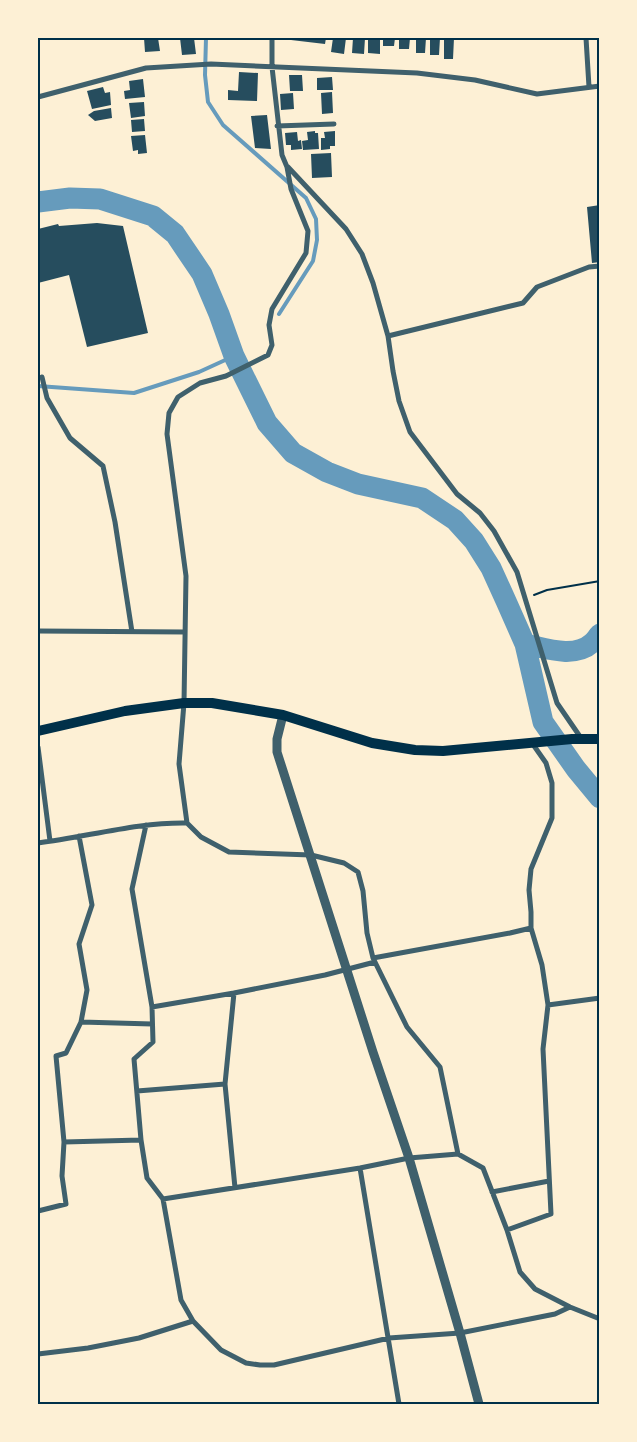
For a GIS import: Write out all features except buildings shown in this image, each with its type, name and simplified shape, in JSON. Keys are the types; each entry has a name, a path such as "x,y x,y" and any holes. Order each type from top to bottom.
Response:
{"main road":[{"path":"38,731 125,710 184,703 212,703 283,715 372,743 415,750 443,751 577,739 600,739"}],"street":[{"path":"272,38 272,67 282,155 287,167 291,189 308,231 306,253 272,309 269,325 272,345 268,355 226,376 200,383 178,397 169,413 167,434 186,576 184,703 179,764 188,823 201,837 229,852 326,857 344,863 358,872 363,891 367,933 374,960 407,1027 440,1067 458,1154"},
{"path":"586,38 589,87"},
{"path":"38,97 146,68 211,64 417,73 475,80 536,94 600,86"},
{"path":"278,126 334,124"},
{"path":"287,167 346,229 362,254 373,283 388,336 392,371 399,402 410,432 457,494 480,513 494,531 517,572 557,703 577,739"},
{"path":"388,336 524,303 537,287 589,267 600,266"},
{"path":"42,377 47,398 70,438 103,466 132,632"},
{"path":"38,631 185,632"},
{"path":"283,715 277,739 277,752 409,1158 479,1404"},
{"path":"507,1230 551,1214 543,1049 548,1005 542,965 531,928 529,890 531,869 552,818 552,783 546,763 534,743"},
{"path":"38,747 50,841"},
{"path":"38,843 146,825 188,823"},
{"path":"146,825 132,889 152,1007 153,1042 134,1059 141,1140 147,1178 163,1199 181,1300 193,1321 221,1350 246,1363 274,1365 389,1338 460,1333 555,1314 570,1307"},
{"path":"38,1211 66,1204 62,1176 64,1142 56,1056 66,1053 80,1022 87,990 79,944 92,905 79,836"},
{"path":"152,1007 325,975 374,960 531,928"},
{"path":"234,993 225,1084 236,1188"},
{"path":"548,1005 600,998"},
{"path":"80,1022 152,1024"},
{"path":"137,1091 225,1084"},
{"path":"64,1142 141,1140"},
{"path":"163,1199 360,1168 409,1158 458,1154 483,1168 507,1230 520,1272 535,1289 570,1307 600,1319"},
{"path":"360,1168 399,1404"},
{"path":"492,1192 549,1181"},
{"path":"38,1354 88,1348 139,1338 193,1321"}],"path":[{"path":"525,598 547,590 600,581"}],"waterway":[{"path":"206,38 205,75 208,102 223,125 306,198 316,219 317,240 313,261 279,314"},
{"path":"38,202 70,198 100,199 153,216 175,234 202,274 234,356 267,423 293,453 327,472 358,484 422,498 455,520 474,541 491,568 525,644 543,722 576,769 600,798"},
{"path":"38,386 134,393 199,372 234,356"},
{"path":"525,644 550,650 577,650 585,648 600,634"}]}
